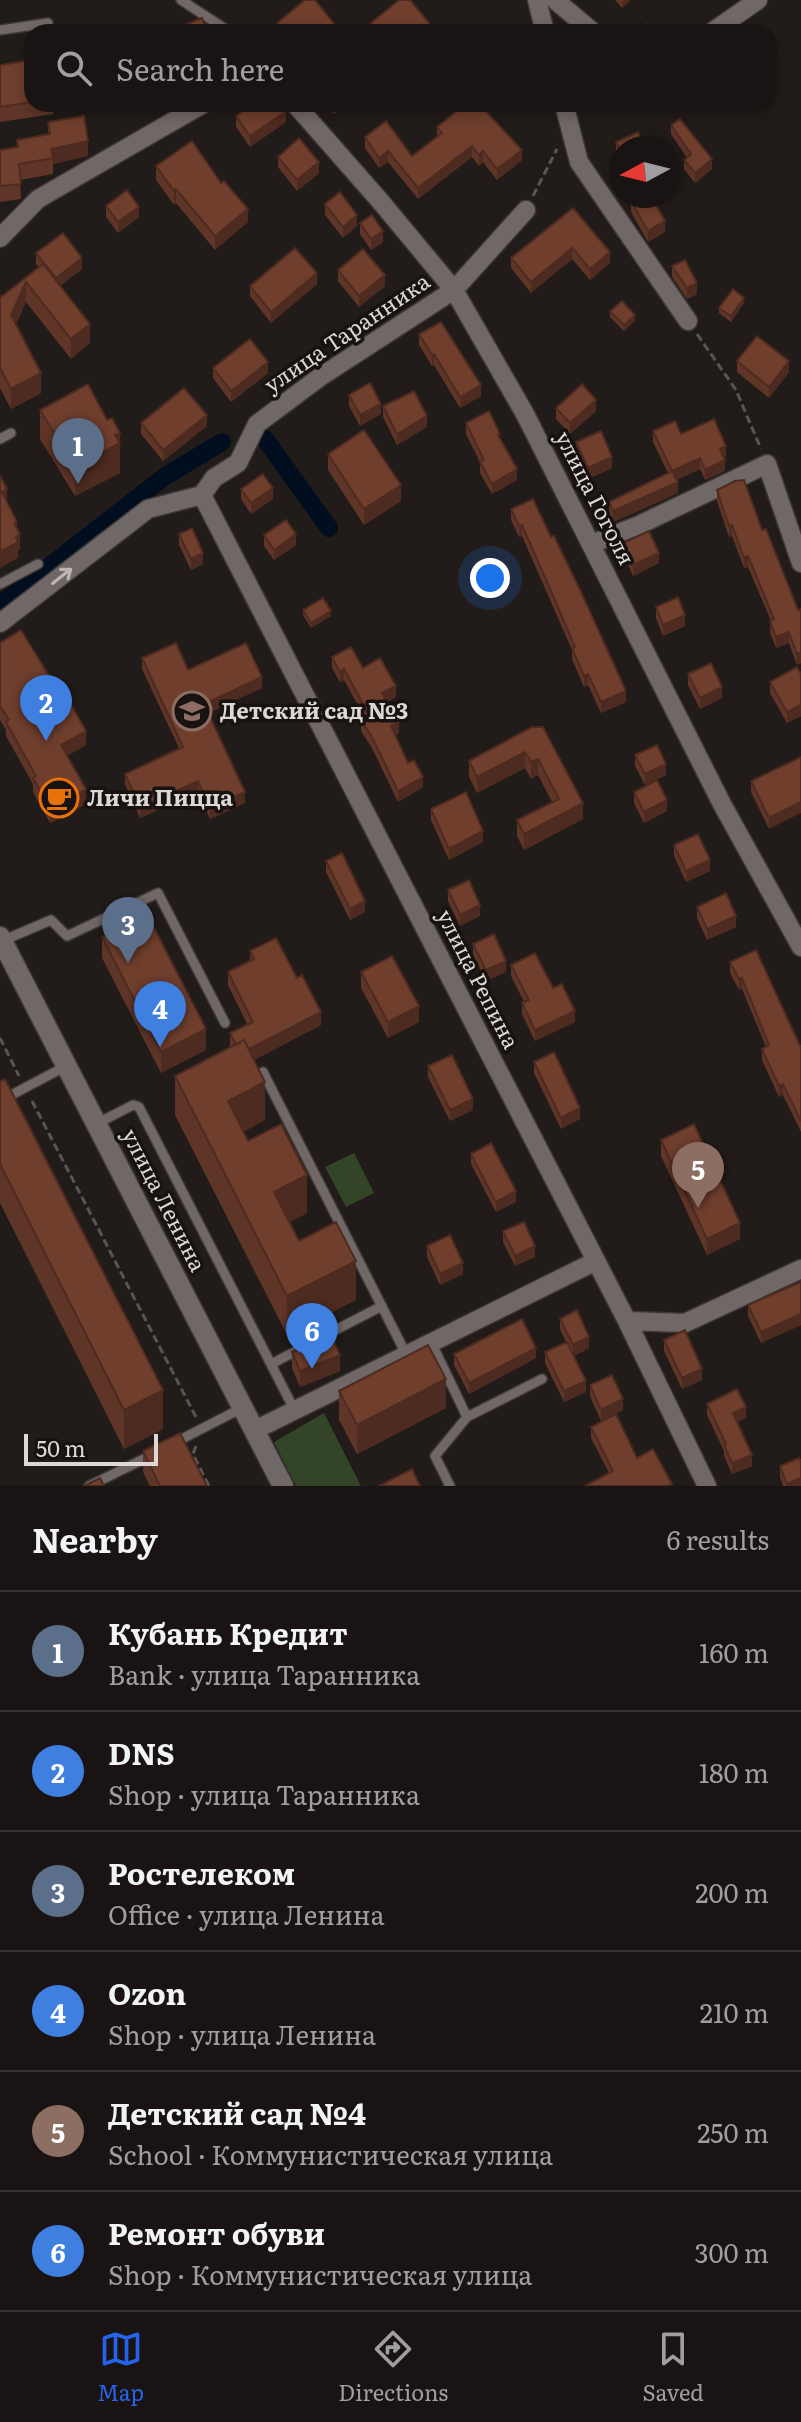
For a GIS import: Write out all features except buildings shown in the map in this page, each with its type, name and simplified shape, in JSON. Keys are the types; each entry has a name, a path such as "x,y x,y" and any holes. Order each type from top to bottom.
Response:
{"street":[{"path":"537,0 543,24"},
{"path":"555,0 584,24"},
{"path":"724,24 758,0"},
{"path":"0,238 38,199 189,112"},
{"name":"улица Гоголя","path":"302,112 454,290 525,414 722,804 801,947"},
{"path":"566,112 579,162 688,321"},
{"name":"улица Таранника","path":"0,623 148,509 202,495 214,478 238,463 257,424 320,377 454,290 526,210"},
{"path":"591,544 639,525 767,464 801,563"},
{"name":"улица Репина","path":"202,495 627,1321 707,1486"},
{"name":"улица Ленина","path":"1,939 283,1486"},
{"path":"255,1430 596,1261"},
{"path":"627,1321 685,1323 801,1269"}],"lane":[{"path":"181,0 218,24"},
{"path":"41,24 48,23"},
{"path":"0,30 24,26"},
{"path":"0,439 11,433"},
{"path":"0,584 38,564"},
{"path":"1,939 51,920 67,936 158,893 225,1023"},
{"path":"0,1101 68,1065"},
{"path":"263,1072 407,1356"},
{"path":"98,1123 133,1105 139,1107 295,1411"},
{"path":"279,1137 293,1130"},
{"path":"329,1235 342,1228"},
{"path":"271,1364 382,1306"},
{"path":"432,1344 467,1417"},
{"path":"450,1486 435,1456 467,1417 542,1379"},
{"path":"89,1486 242,1408"}],"path":[{"path":"526,210 569,124"},
{"path":"688,321 736,390 767,464"},
{"path":"0,1038 202,1429 193,1454 209,1486"}],"green space":[{"path":"354,1153 374,1193 346,1207 325,1167"},
{"path":"324,1413 361,1486 296,1486 274,1442"}],"waterway":[{"path":"265,439 329,528"},
{"path":"0,605 164,477 222,442"}],"place":[{"name":"Кубань Кредит","path":"78,484"},
{"name":"Детский сад №3","path":"192,711"},
{"name":"DNS","path":"46,741"},
{"name":"Личи Пицца","path":"59,798"},
{"name":"Ростелеком","path":"128,963"},
{"name":"Ozon","path":"160,1047"},
{"name":"Детский сад №4","path":"698,1208"},
{"name":"Ремонт обуви","path":"312,1369"}]}
